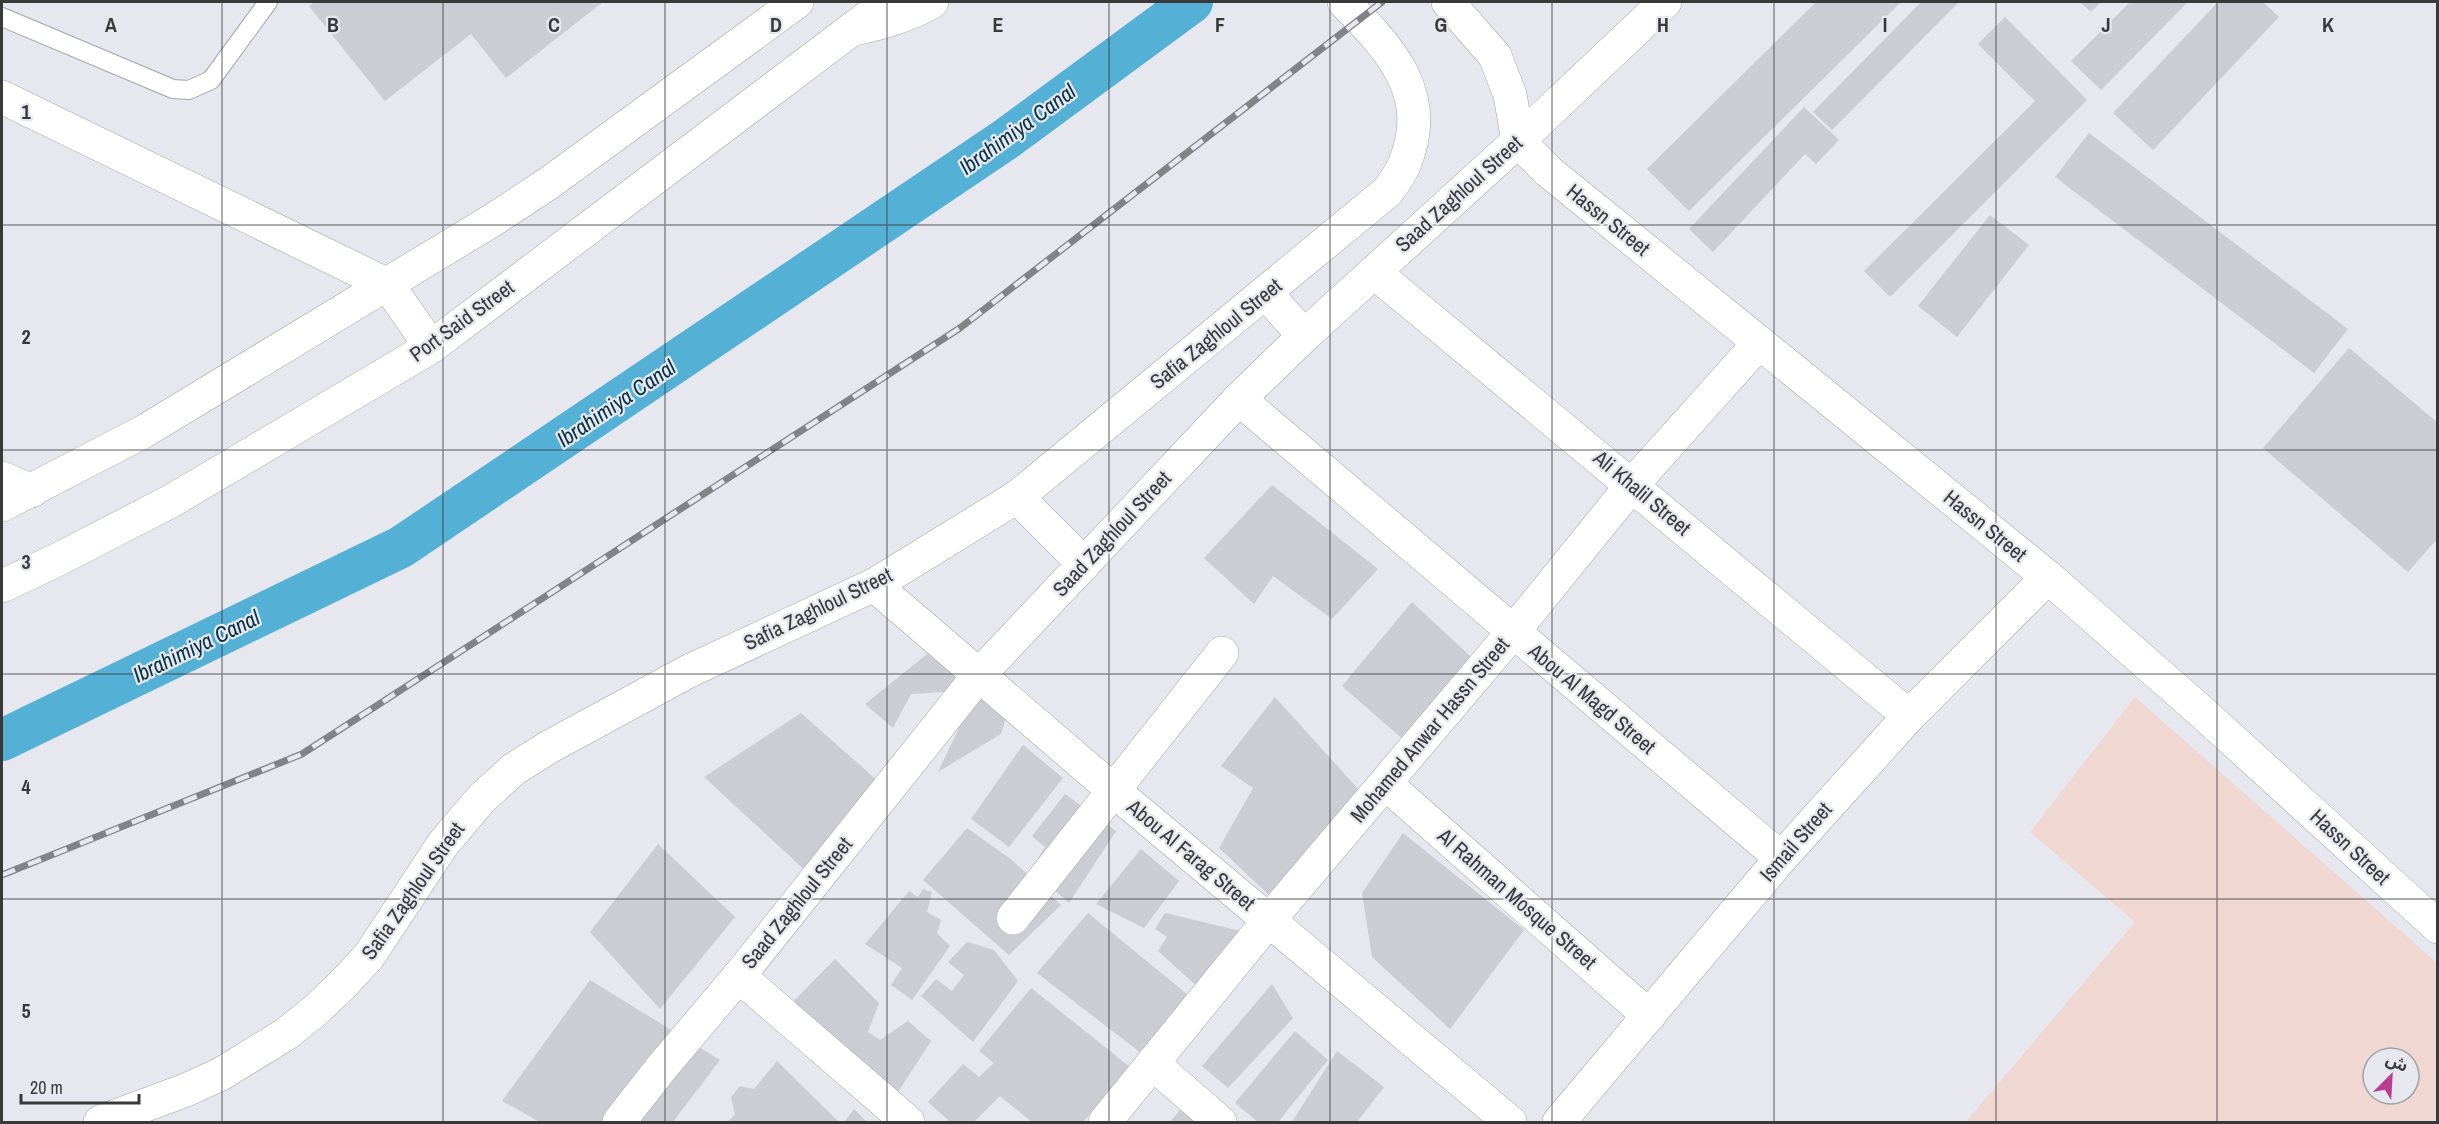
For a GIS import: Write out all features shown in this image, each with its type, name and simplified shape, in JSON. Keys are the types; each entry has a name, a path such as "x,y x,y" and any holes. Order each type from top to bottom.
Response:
{"street":[{"path":"2,505 143,432 496,218 549,183 797,2"},
{"name":"Port Said Street","path":"2,586 59,560 173,500 430,347 888,2"},
{"path":"854,29 885,23 932,2"},
{"path":"1448,2 1495,56 1510,95 1518,141"},
{"name":"Saad Zaghloul Street","path":"619,1122 739,976 979,675 1239,399 1665,2"},
{"name":"Safia Zaghloul Street","path":"113,1120 221,1074 278,1040 315,1010 344,984 369,956 443,844 481,799 514,769 549,747 689,671 874,585 1017,496 1387,192 1404,167 1413,139 1414,109 1407,80 1391,54 1353,10"},
{"path":"2,96 388,285 430,347"},
{"name":"Hassn Street","path":"1518,141 1548,171 2048,576 2438,927"},
{"name":"Ali Khalil Street","path":"1374,272 1909,716"},
{"path":"1266,293 1304,336"},
{"name":"Mohamed Anwar Hassn Street","path":"1106,1122 1269,920 1513,632 1632,485 1759,343"},
{"name":"Abou Al Magd Street","path":"1239,399 1781,858"},
{"path":"2,478 32,491"},
{"path":"1017,496 1084,564"},
{"name":"Ismail Street","path":"1559,1122 1781,858 1909,716 2048,576"},
{"name":"Abou Al Farag Street","path":"874,585 1113,790 1510,1122"},
{"path":"1013,918 1222,653"},
{"name":"Al Rahman Mosque Street","path":"1385,783 1649,1016"},
{"path":"739,976 891,1117"},
{"path":"1152,1063 1220,1122"}],"lane":[{"path":"2,17 173,89 189,90 211,80 268,2"}],"shaded area":[{"path":"2135,697 2437,963 2437,1122 1966,1122 2135,922 2030,832"}],"building":[{"path":"314,2 603,2 506,78 471,34 385,101 309,6"},
{"path":"1816,2 1901,2 1689,211 1647,169"},
{"path":"1921,2 1959,2 1832,130 1813,112"},
{"path":"2080,2 2101,2 2091,12"},
{"path":"2130,2 2187,3 2101,90 2071,61"},
{"path":"2218,2 2263,2 2279,17 2153,150 2113,113"},
{"path":"2005,17 2087,100 1890,297 1864,271 2035,101 1978,44"},
{"path":"1804,107 1839,140 1816,164 1805,154 1713,252 1689,229"},
{"path":"2089,133 2348,329 2314,373 2055,177"},
{"path":"1990,215 2029,245 1957,337 1918,306"},
{"path":"2349,348 2438,423 2438,538 2408,572 2263,448"},
{"path":"1272,485 1378,569 1332,619 1273,576 1254,604 1204,558"},
{"path":"1412,602 1483,668 1414,749 1342,686"},
{"path":"951,635 1015,689 1001,734 938,772 959,728 952,720 963,706 943,692 911,694 893,728 865,704"},
{"path":"1275,697 1359,790 1270,896 1219,848 1253,788 1221,766"},
{"path":"801,713 879,782 808,873 704,777"},
{"path":"1023,745 1063,778 1009,847 971,819"},
{"path":"1065,794 1116,831 1069,903 1031,870 1045,847 1032,836"},
{"path":"967,828 1012,860 1061,905 1009,955 923,880"},
{"path":"1403,833 1524,930 1450,1029 1372,957 1362,893"},
{"path":"658,844 735,917 660,1009 590,932"},
{"path":"1141,849 1179,881 1144,928 1096,904"},
{"path":"923,889 932,892 927,912 941,920 937,933 950,946 912,1000 891,985 902,968 865,944 909,891 918,897"},
{"path":"1088,913 1188,995 1141,1053 1037,973"},
{"path":"1165,913 1241,931 1200,989 1158,951 1167,937 1155,929"},
{"path":"967,942 994,950 1018,981 973,1042 921,996 936,979 952,991 964,975 948,962"},
{"path":"835,959 879,1003 868,1032 880,1040 908,1021 931,1041 898,1092 790,1005"},
{"path":"590,980 720,1060 673,1122 540,1122 502,1101"},
{"path":"1272,984 1293,1018 1228,1088 1202,1066"},
{"path":"1031,988 1130,1067 1083,1122 1032,1122 1000,1096 974,1122 950,1122 928,1102 963,1064 979,1077 994,1063 979,1051"},
{"path":"1295,1031 1328,1060 1278,1122 1258,1122 1235,1103"},
{"path":"1337,1051 1384,1087 1357,1122 1292,1122"},
{"path":"777,1061 839,1122 727,1122 735,1115 731,1097 740,1086 754,1089"},
{"path":"1182,1107 1200,1122 1170,1122"},
{"path":"854,1109 867,1122 844,1122"}],"waterway":[{"name":"Ibrahimiya Canal","path":"2,740 401,547 1006,139 1192,2"}],"railway":[{"path":"2,875 302,754 960,328 1382,2"}]}
